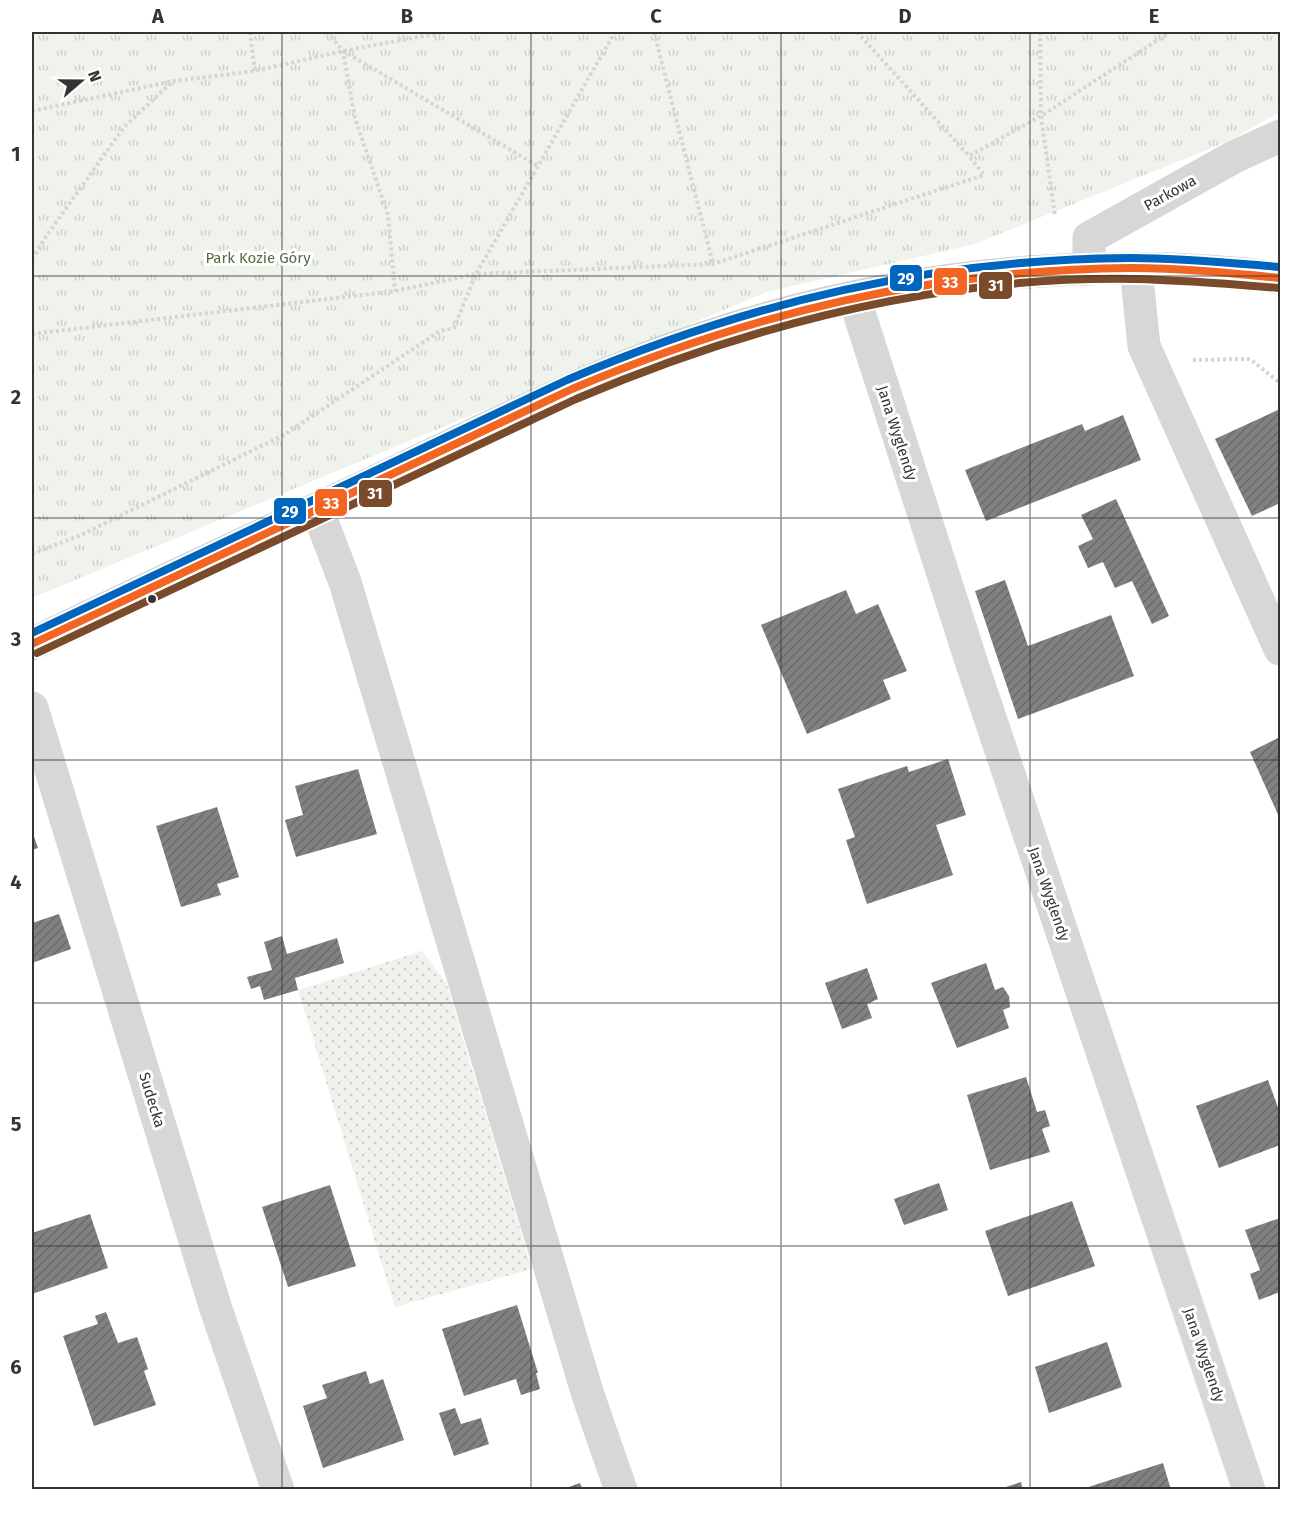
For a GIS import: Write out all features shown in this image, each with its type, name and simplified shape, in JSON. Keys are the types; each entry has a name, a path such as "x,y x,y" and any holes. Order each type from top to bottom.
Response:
{"main road":[{"path":"32,644 522,413 639,362 730,330 854,297 1006,274 1136,268 1188,269 1281,278"}],"street":[{"name":"Parkowa","path":"1089,269 1089,238 1234,157 1281,136"},
{"path":"1136,268 1144,346 1281,649"},
{"name":"Jana Wyglendy","path":"854,297 972,664 1250,1490"},
{"path":"317,509 345,582 588,1395 621,1490"},
{"name":"Sudecka","path":"32,708 215,1306 278,1490"}],"path":[{"path":"250,32 255,71"},
{"path":"327,32 343,51 538,166"},
{"path":"32,111 174,81 255,71 343,51 445,32"},
{"path":"32,554 81,536 284,435 440,331 454,328 476,274 615,32"},
{"path":"654,32 712,264"},
{"path":"32,334 395,291 476,274 712,264 984,176 969,156 857,32"},
{"path":"1040,32 1041,116 1056,220"},
{"path":"969,156 1041,116 1170,32"},
{"path":"343,51 355,118 387,215 395,291"},
{"path":"32,259 124,127 174,81"},
{"path":"1151,361 1250,359 1281,383"}],"green space":[{"name":"Park Kozie Góry","path":"32,32 1280,32 1280,112 1231,140 975,244 767,292 32,598"},
{"path":"422,951 446,982 532,1269 395,1307 298,990"}],"building":[{"path":"1280,409 1280,503 1252,516 1215,439"},
{"path":"1123,415 1141,460 986,521 965,470 1082,424 1085,431"},
{"path":"1116,499 1169,616 1152,624 1132,581 1115,588 1103,562 1088,568 1078,546 1093,539 1081,515"},
{"path":"1005,580 1028,646 1111,615 1134,676 1018,719 975,591"},
{"path":"846,590 856,614 878,604 907,671 883,680 891,699 807,734 761,625"},
{"path":"1280,737 1280,819 1250,752"},
{"path":"948,759 966,815 936,825 953,875 867,904 846,840 855,837 838,789 907,766 909,772"},
{"path":"358,769 377,834 296,857 285,820 303,815 295,786"},
{"path":"217,807 239,877 217,884 221,895 181,907 156,826"},
{"path":"32,831 38,848 32,850"},
{"path":"59,914 71,949 32,963 32,923"},
{"path":"282,936 287,954 337,938 344,963 295,978 298,990 264,1000 260,986 251,989 247,977 272,970 264,942"},
{"path":"986,963 995,990 1003,987 1009,996 1010,1007 1003,1010 1009,1028 957,1048 931,983"},
{"path":"867,968 878,999 867,1004 872,1018 842,1029 825,983"},
{"path":"1026,1077 1037,1112 1045,1110 1050,1126 1042,1129 1050,1152 990,1170 967,1095"},
{"path":"1268,1080 1280,1113 1280,1145 1219,1168 1196,1106"},
{"path":"939,1183 948,1210 904,1225 894,1199"},
{"path":"330,1185 356,1266 288,1287 262,1207"},
{"path":"1072,1201 1095,1266 1008,1296 985,1231"},
{"path":"90,1214 108,1268 32,1294 32,1233"},
{"path":"1280,1218 1280,1292 1259,1300 1250,1274 1260,1270 1245,1230"},
{"path":"517,1305 538,1373 536,1373 540,1389 521,1395 516,1379 464,1396 442,1329"},
{"path":"106,1312 118,1343 137,1337 148,1369 144,1371 156,1405 94,1426 63,1336 98,1324 95,1316"},
{"path":"1107,1342 1122,1387 1049,1413 1035,1367"},
{"path":"366,1371 370,1384 383,1379 404,1440 323,1468 303,1406 327,1398 322,1385"},
{"path":"455,1408 461,1424 481,1418 489,1444 454,1456 439,1413"},
{"path":"1163,1463 1171,1490 1082,1490 1082,1489"},
{"path":"1021,1482 1023,1490 1000,1490 1000,1489"},
{"path":"580,1483 583,1490 563,1490 563,1489"}],"transit line":[{"name":"29","path":"32,633 567,380 636,352 773,307 913,276 1057,260 1150,258 1280,267"},
{"name":"33","path":"32,644 572,389 640,362 776,317 845,300 915,287 985,277 1057,271 1150,268 1280,278"},
{"name":"31","path":"37,653 576,399 710,348 779,327 919,296 991,286 1062,280 1134,279 1279,288"}]}
